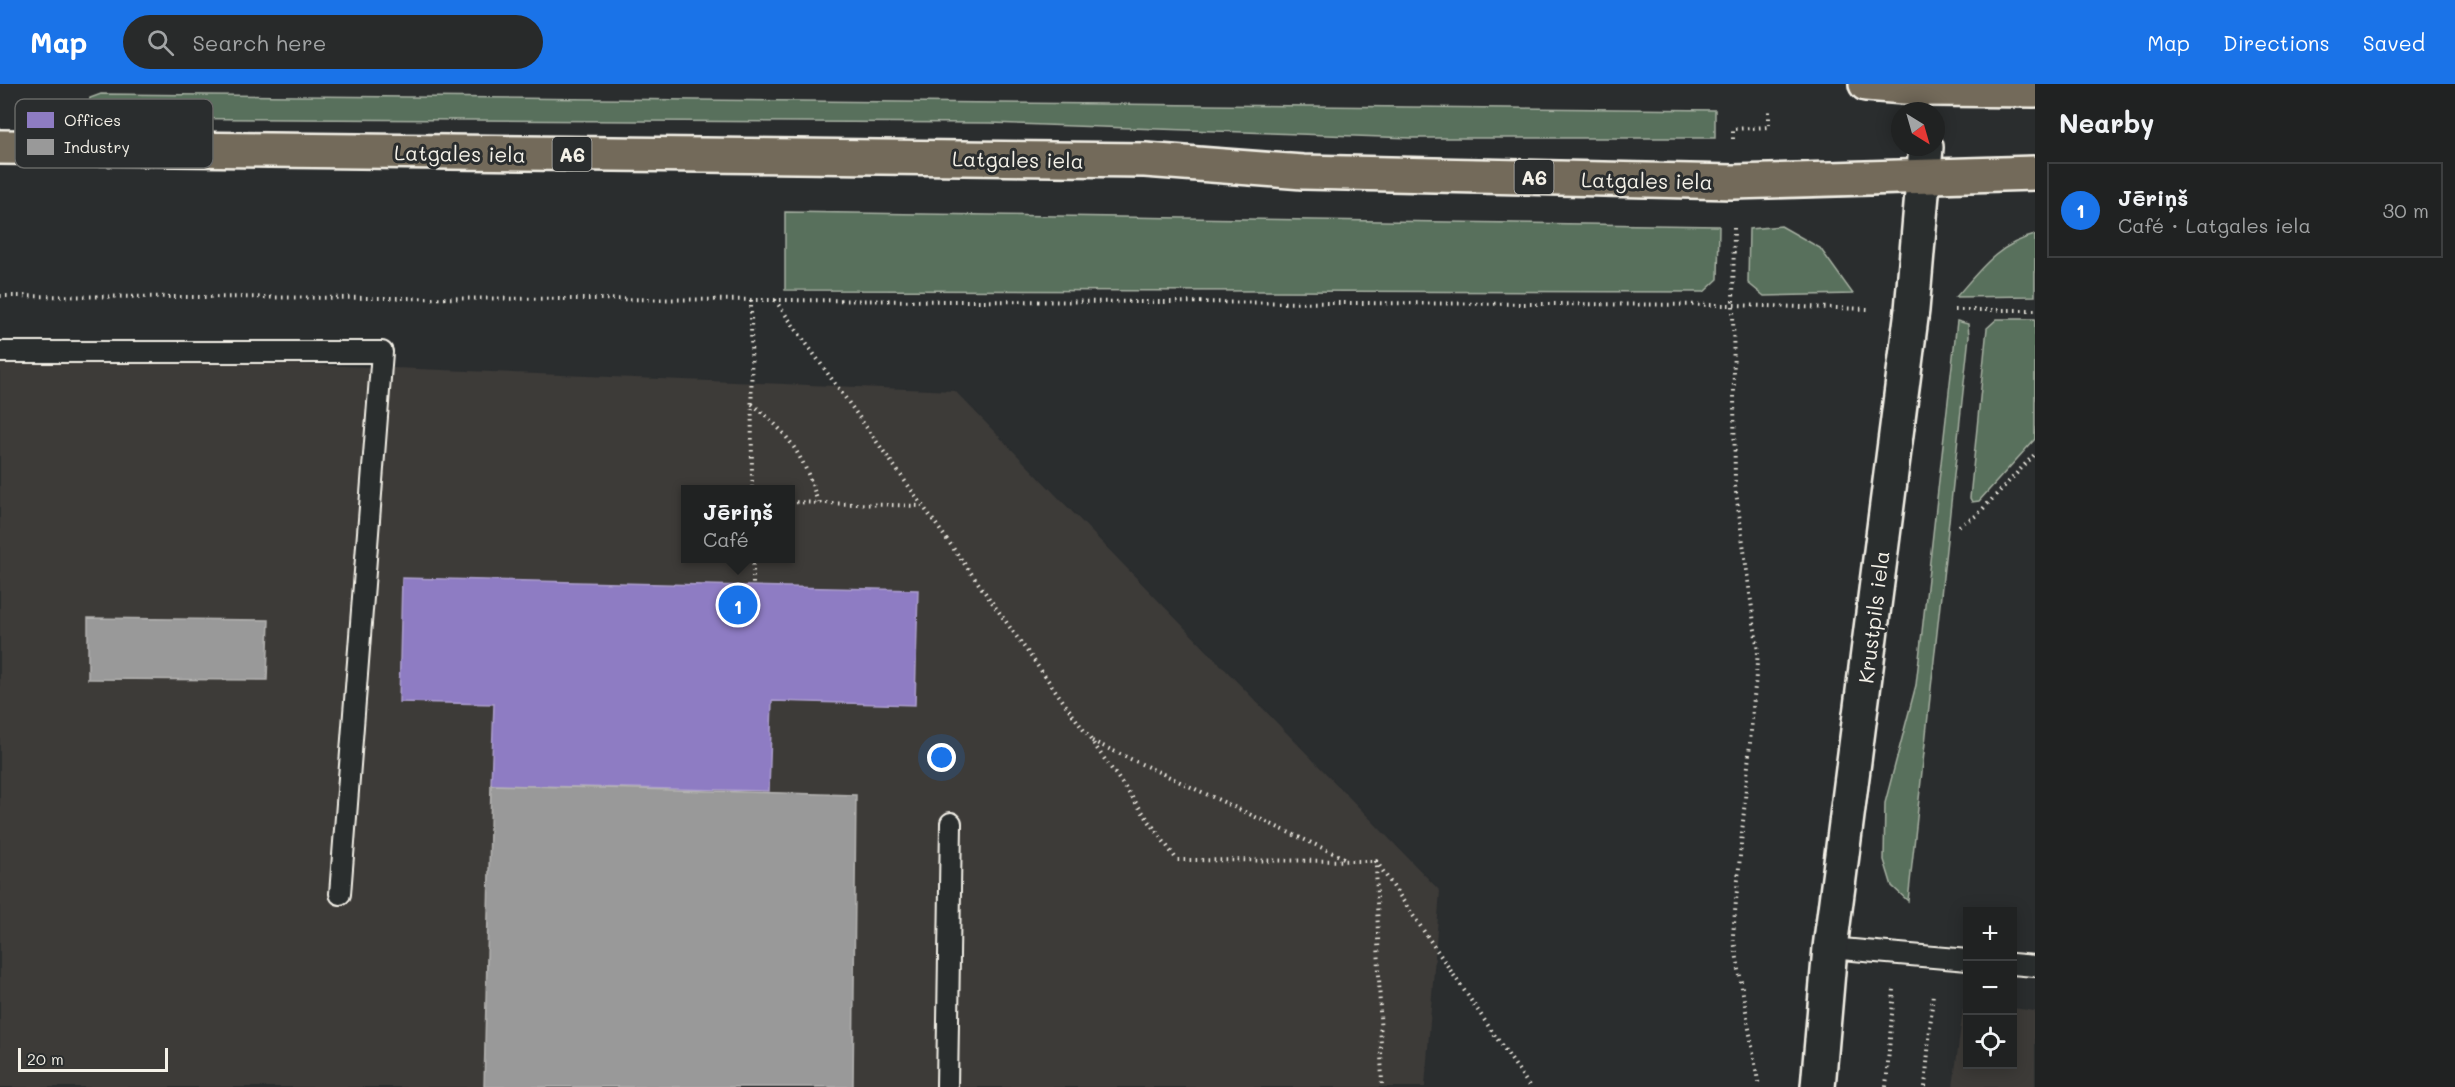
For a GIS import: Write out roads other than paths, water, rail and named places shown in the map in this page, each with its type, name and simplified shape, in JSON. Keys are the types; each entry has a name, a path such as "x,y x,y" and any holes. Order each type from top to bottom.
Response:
{"highway":[{"path":"1866,84 1929,100 2035,90"},
{"name":"Latgales iela","path":"0,147 15,147"},
{"name":"Latgales iela","path":"213,149 1144,160 1303,171 1733,182 1925,161 2035,173"}],"street":[{"name":"Krustpils iela","path":"1818,1087 1830,948 1912,310 1925,161"}],"lane":[{"path":"0,352 382,352 340,894"},
{"path":"947,1087 951,823"},
{"path":"1830,948 1963,960"},
{"path":"2017,964 2035,966"}],"place":[{"name":"Jēriņš","path":"738,605"}]}
